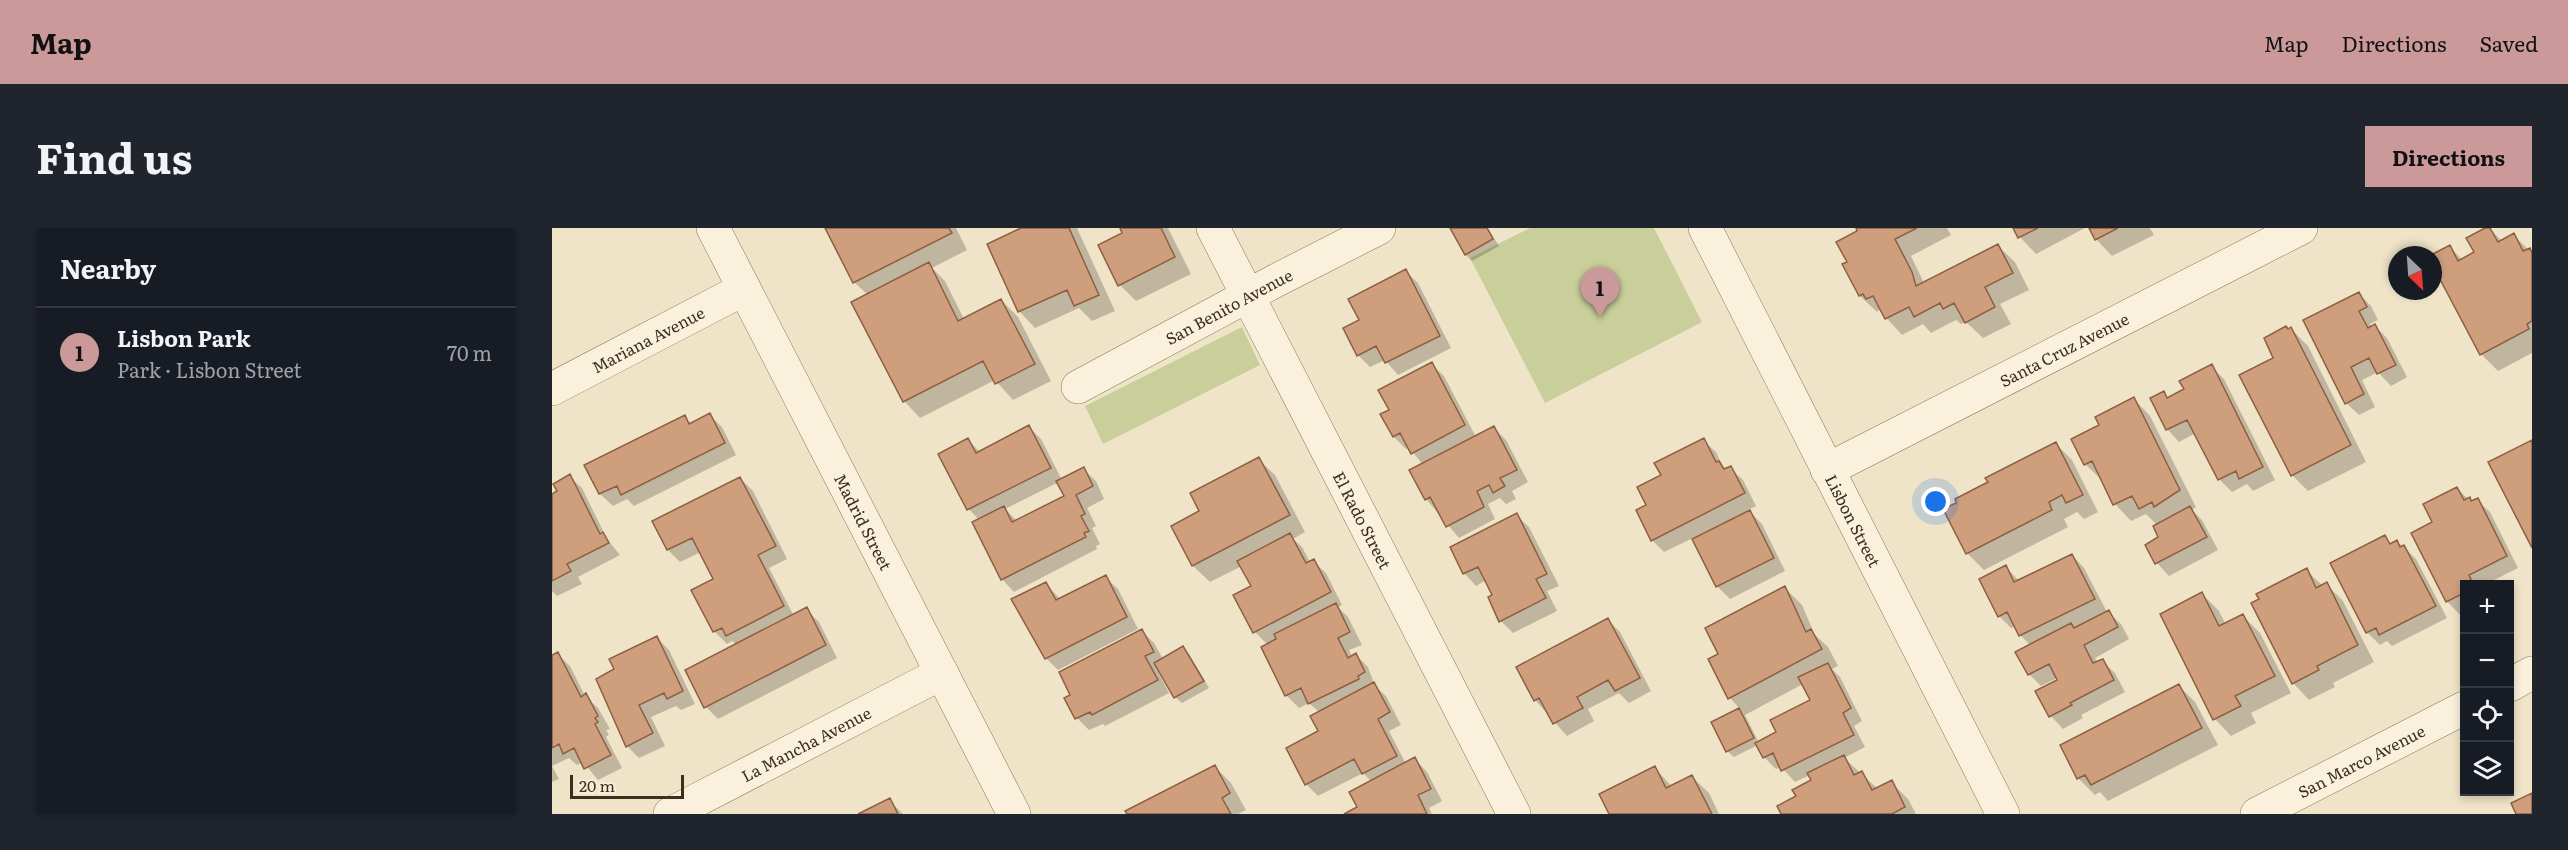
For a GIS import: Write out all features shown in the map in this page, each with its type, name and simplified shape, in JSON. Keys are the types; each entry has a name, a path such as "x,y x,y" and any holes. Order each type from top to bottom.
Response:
{"street":[{"name":"Madrid Street","path":"713,228 1014,814"},
{"name":"El Rado Street","path":"1213,228 1514,814"},
{"name":"San Benito Avenue","path":"1078,387 1379,228"},
{"name":"Lisbon Street","path":"1705,228 2003,814"},
{"name":"Santa Cruz Avenue","path":"1827,470 2301,228"},
{"name":"Mariana Avenue","path":"552,389 744,289"},
{"path":"2514,683 2532,673"},
{"name":"La Mancha Avenue","path":"670,814 942,674"},
{"name":"San Marco Avenue","path":"2257,814 2460,710"}],"green space":[{"path":"1530,228 1654,228 1702,322 1545,403 1470,258"},
{"path":"1242,327 1260,365 1103,444 1085,406"}],"building":[{"path":"825,228 949,228 952,233 853,283"},
{"path":"1021,228 1069,228 1099,295 1074,306 1067,290 1018,312 987,244"},
{"path":"1120,228 1161,228 1175,257 1118,286 1098,245 1122,233"},
{"path":"1450,228 1487,228 1493,239 1465,255"},
{"path":"1856,228 1917,228 1895,239 1912,272 1916,286 1998,244 2013,273 1985,287 1995,307 1965,323 1954,303 1943,309 1940,303 1914,317 1909,307 1885,319 1873,296 1866,299 1863,294 1859,296 1842,264 1847,262 1836,242 1857,231"},
{"path":"2013,228 2038,228 2018,238"},
{"path":"2089,228 2118,228 2095,240"},
{"path":"2485,228 2490,228 2498,242 2514,233 2523,251 2530,248 2532,253 2532,321 2527,324 2529,329 2480,355 2442,283 2442,249 2450,245 2458,261 2474,252 2466,238"},
{"path":"929,262 958,321 1001,299 1035,364 995,384 983,361 903,402 851,302"},
{"path":"1406,269 1440,336 1385,363 1376,346 1357,356 1343,328 1359,320 1348,299"},
{"path":"2359,292 2367,307 2359,311 2368,328 2375,324 2396,365 2377,374 2369,358 2351,367 2364,394 2345,404 2303,320"},
{"path":"2286,326 2288,329 2291,327 2351,445 2291,476 2239,375 2273,358 2264,338"},
{"path":"1432,362 1465,425 1411,454 1400,433 1393,437 1380,414 1389,410 1378,390"},
{"path":"2212,364 2263,467 2239,479 2236,471 2218,480 2187,420 2166,430 2150,398 2164,391 2167,398 2184,389 2179,381"},
{"path":"2134,397 2180,490 2154,507 2152,502 2139,509 2132,496 2113,505 2092,461 2084,465 2071,439 2099,425 2095,417"},
{"path":"710,413 725,443 621,495 617,486 599,494 584,465 685,415 689,424"},
{"path":"1029,425 1051,468 967,510 938,454 968,438 976,453"},
{"path":"1494,426 1517,470 1500,478 1505,486 1493,493 1489,485 1477,491 1484,507 1446,527 1430,497 1425,500 1409,470"},
{"path":"1704,438 1716,462 1719,461 1724,469 1731,466 1745,493 1651,541 1636,510 1646,505 1637,487 1661,475 1654,463"},
{"path":"2532,440 2532,548 2488,462"},
{"path":"2056,442 2083,495 2066,503 2062,495 2049,502 2052,510 1966,554 1943,509 1956,503 1955,499 1988,482 1985,478"},
{"path":"1259,457 1290,515 1192,566 1171,526 1199,511 1190,493"},
{"path":"1084,467 1093,486 1076,495 1085,514 1081,516 1089,531 1084,533 1086,537 1001,580 972,522 1004,506 1012,522 1064,496 1056,481"},
{"path":"570,474 600,534 603,532 609,543 567,564 571,571 552,581 552,494 557,491 553,484"},
{"path":"740,477 776,546 758,555 784,606 726,636 722,628 713,632 691,590 713,579 692,538 667,550 652,521"},
{"path":"2457,487 2464,500 2470,497 2471,501 2478,498 2507,556 2469,575 2471,580 2460,580 2460,595 2446,602 2411,533 2432,522 2423,504"},
{"path":"2190,506 2207,537 2155,564 2145,545 2158,537 2153,526"},
{"path":"1750,510 1774,558 1716,587 1692,539"},
{"path":"1517,513 1547,574 1536,579 1546,598 1499,622 1488,597 1492,595 1478,567 1463,574 1450,547"},
{"path":"1290,533 1306,563 1314,559 1331,592 1253,633 1233,595 1251,586 1237,561"},
{"path":"2385,535 2390,544 2397,540 2400,547 2404,545 2436,606 2379,635 2376,628 2366,633 2330,563"},
{"path":"2072,554 2095,599 2019,636 2007,612 1998,617 1979,579 2006,565 2014,582"},
{"path":"2307,568 2316,588 2327,582 2358,645 2317,666 2319,670 2292,684 2251,603 2259,599 2256,594"},
{"path":"1106,575 1127,617 1045,659 1011,599 1046,582 1056,600"},
{"path":"1785,586 1806,632 1811,629 1822,649 1728,699 1708,659 1718,654 1705,628"},
{"path":"2202,592 2219,626 2243,614 2275,676 2235,696 2241,706 2213,720 2160,614"},
{"path":"1336,603 1350,632 1338,638 1348,658 1356,653 1365,672 1358,676 1359,679 1308,704 1301,688 1285,696 1261,647 1276,639 1274,634"},
{"path":"807,607 826,645 704,708 685,670"},
{"path":"2109,610 2118,627 2084,645 2093,663 2103,659 2114,680 2049,717 2035,691 2057,680 2049,664 2028,675 2015,652 2071,623 2074,628"},
{"path":"1608,618 1640,678 1615,691 1608,680 1577,697 1583,708 1553,724 1539,698 1534,701 1516,667"},
{"path":"1142,629 1154,652 1145,656 1158,680 1092,715 1090,712 1075,719 1064,698 1070,695 1059,672"},
{"path":"657,636 683,691 667,699 664,693 639,705 653,733 626,747 596,679 614,669 609,659"},
{"path":"1183,646 1204,681 1174,698 1154,663"},
{"path":"558,652 581,697 586,693 598,716 595,718 598,722 595,724 611,755 584,769 574,748 563,754 559,744 552,748 552,655"},
{"path":"1828,663 1851,708 1843,713 1854,735 1781,771 1773,753 1763,758 1755,743 1776,732 1770,720 1810,700 1798,677"},
{"path":"1374,682 1390,712 1378,719 1397,756 1362,774 1354,759 1305,785 1286,748 1318,731 1310,716"},
{"path":"2179,684 2202,728 2091,785 2085,775 2077,779 2060,745"},
{"path":"1739,708 1754,738 1726,752 1711,722"},
{"path":"1844,755 1854,775 1862,771 1872,790 1892,780 1905,807 1892,814 1781,814 1777,806 1796,796 1792,790 1811,780 1807,773"},
{"path":"1415,757 1431,789 1418,795 1427,814 1344,814 1357,807 1349,792"},
{"path":"1215,765 1230,793 1222,798 1231,814 1127,814 1125,811"},
{"path":"1655,766 1666,788 1692,775 1712,814 1609,814 1599,794"},
{"path":"2532,793 2532,814 2516,814 2511,803"},
{"path":"890,798 898,814 858,814"}],"place":[{"name":"Lisbon Park","path":"1600,317"}]}
